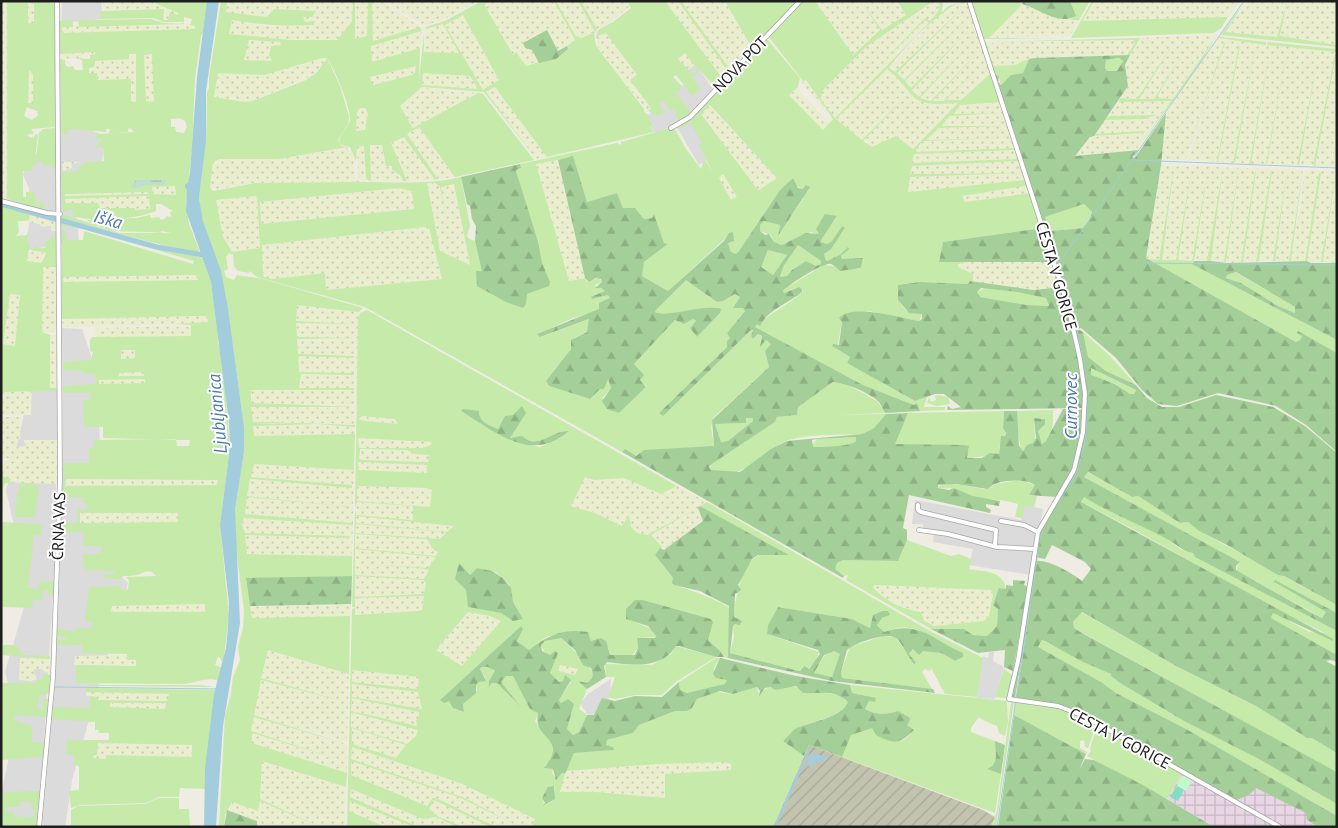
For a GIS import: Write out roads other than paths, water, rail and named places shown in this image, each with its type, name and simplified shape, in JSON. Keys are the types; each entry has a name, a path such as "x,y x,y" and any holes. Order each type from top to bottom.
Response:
{"street":[{"name":"ČRNA VAS","path":"39,827 53,677 60,504 60,215 57,1"},
{"name":"NOVA POT","path":"671,128 690,117 800,1"},
{"name":"CESTA V GORICE","path":"969,1 1060,279 1077,344 1083,381 1083,432 1074,470 1038,532 1018,661 1009,699 1058,706 1084,716 1280,827"},
{"path":"1,201 60,215"},
{"path":"918,505 918,510 921,512 996,530 995,546"},
{"path":"1000,521 1024,525 1038,532"},
{"path":"919,530 948,534 995,546 1035,549"}],"water":[{"path":"207,1 219,1 206,91 206,142 199,198 203,221 221,271 228,308 244,427 244,452 235,510 240,623 223,726 216,827 204,827 205,769 214,694 226,648 228,628 229,603 220,525 230,447 229,423 211,282 186,211 187,190 185,187 190,173 197,77"},
{"path":"813,753 827,757 827,760 816,762 810,767 807,765"}],"waterway":[{"name":"Curnovec","path":"1054,508 1071,483 1080,461 1085,441 1087,420 1087,398 1082,355 1074,316 1063,280 1062,259 1244,1"},
{"path":"1133,160 1337,168"},
{"name":"Iška","path":"1,204 157,247 209,256"},
{"path":"1144,263 1337,265"},
{"name":"Curnovec","path":"997,827 1041,530"},
{"path":"55,687 217,689"},
{"path":"775,827 809,750"}],"water label":[{"name":"Ljubljanica","path":"217,414"}]}
